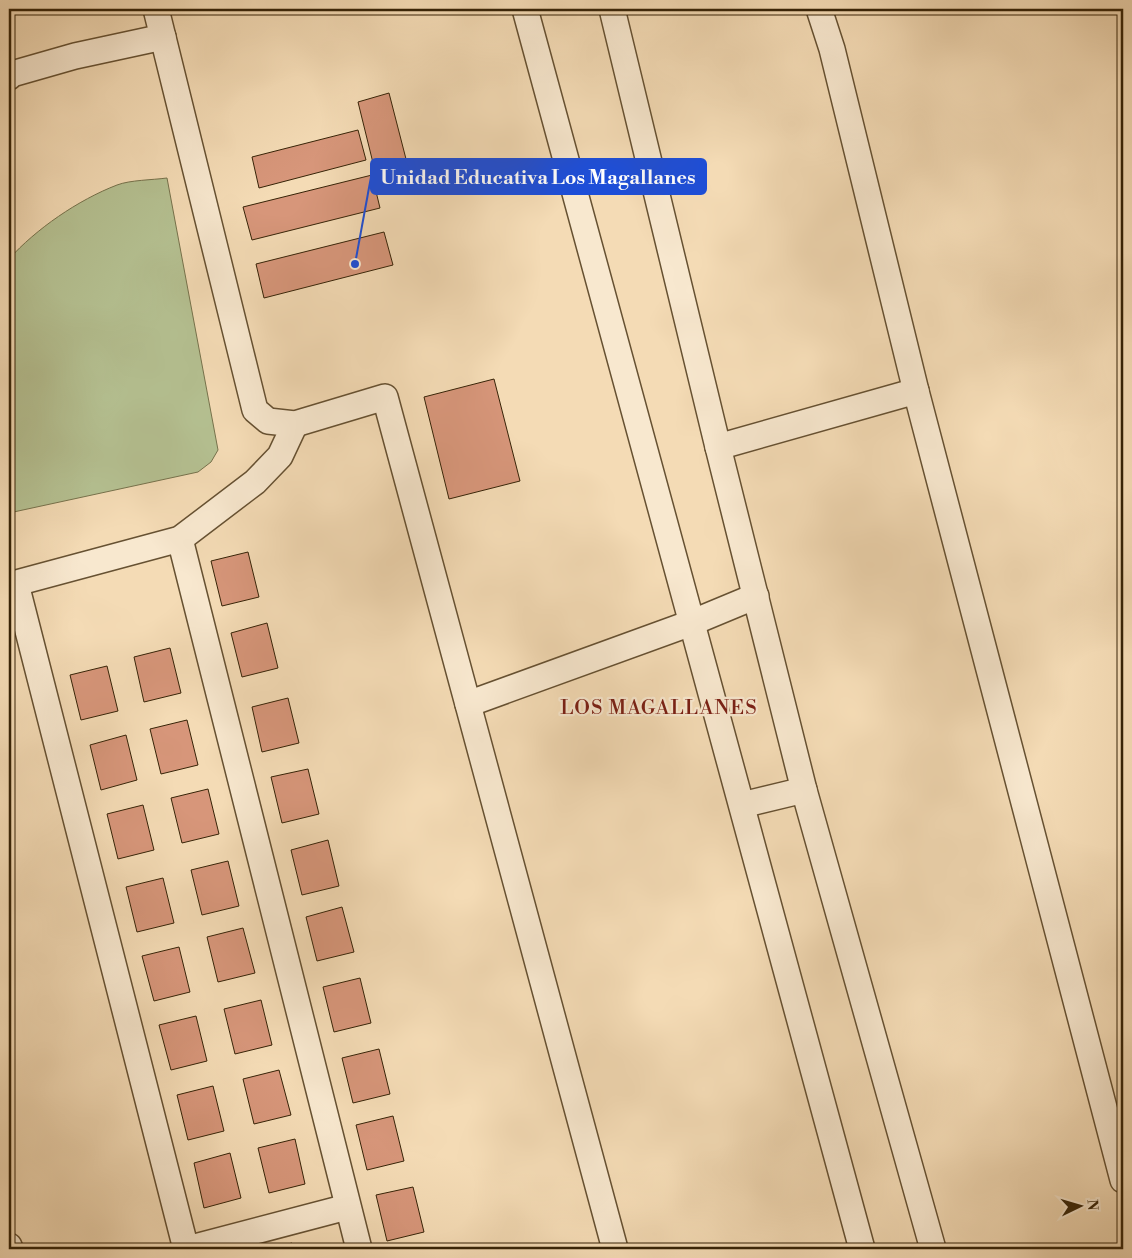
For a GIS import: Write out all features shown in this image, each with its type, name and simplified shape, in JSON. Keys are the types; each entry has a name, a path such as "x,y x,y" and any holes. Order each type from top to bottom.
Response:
{"street":[{"path":"156,9 255,410 268,420 295,424 385,397 615,1249"},
{"path":"525,9 862,1249"},
{"path":"612,9 718,447 804,790 933,1249"},
{"path":"819,9 832,49 916,391 1123,1180"},
{"path":"9,77 12,74 40,65 163,37"},
{"path":"718,447 916,391"},
{"path":"295,424 280,456 255,482 180,539 12,584 186,1249 347,1207"},
{"path":"180,539 359,1249"},
{"path":"468,704 692,623 756,596"},
{"path":"742,805 804,790"}],"green space":[{"path":"167,178 218,450 211,462 198,472 9,513 9,259 58,216 102,191 122,183"}],"building":[{"path":"389,93 406,159 374,167 358,102"},
{"path":"358,130 366,160 259,188 252,157"},
{"path":"372,175 380,208 252,240 243,207"},
{"path":"384,232 393,265 264,298 256,264"},
{"path":"494,379 520,481 449,499 424,397"},
{"path":"248,552 259,597 222,606 211,561"},
{"path":"267,623 278,668 242,677 231,633"},
{"path":"170,648 181,693 144,702 134,657"},
{"path":"107,666 118,711 81,720 70,675"},
{"path":"288,698 299,743 262,752 252,707"},
{"path":"187,720 198,765 161,774 150,729"},
{"path":"126,735 137,780 101,790 90,745"},
{"path":"308,769 319,814 282,823 271,777"},
{"path":"208,789 219,834 182,843 171,798"},
{"path":"143,805 154,850 118,859 107,814"},
{"path":"328,840 339,886 302,895 291,850"},
{"path":"228,861 239,906 202,915 191,870"},
{"path":"163,878 174,923 137,932 126,887"},
{"path":"342,907 354,952 317,961 306,917"},
{"path":"243,928 255,973 218,982 207,937"},
{"path":"179,947 190,992 154,1001 142,956"},
{"path":"360,978 371,1023 334,1032 323,987"},
{"path":"261,1000 272,1045 235,1054 224,1009"},
{"path":"196,1016 207,1061 171,1070 159,1025"},
{"path":"379,1049 390,1094 353,1103 342,1058"},
{"path":"279,1070 291,1115 254,1124 243,1079"},
{"path":"213,1086 224,1131 188,1140 177,1095"},
{"path":"393,1116 404,1161 367,1170 356,1125"},
{"path":"295,1139 305,1184 269,1193 258,1148"},
{"path":"230,1153 241,1198 204,1208 194,1163"},
{"path":"413,1187 424,1232 387,1241 376,1195"},
{"path":"292,1243 294,1249 266,1249"}],"place":[{"name":"Unidad Educativa Los Magallanes","path":"355,264"}],"district":[{"name":"LOS MAGALLANES","path":"659,707"}]}
